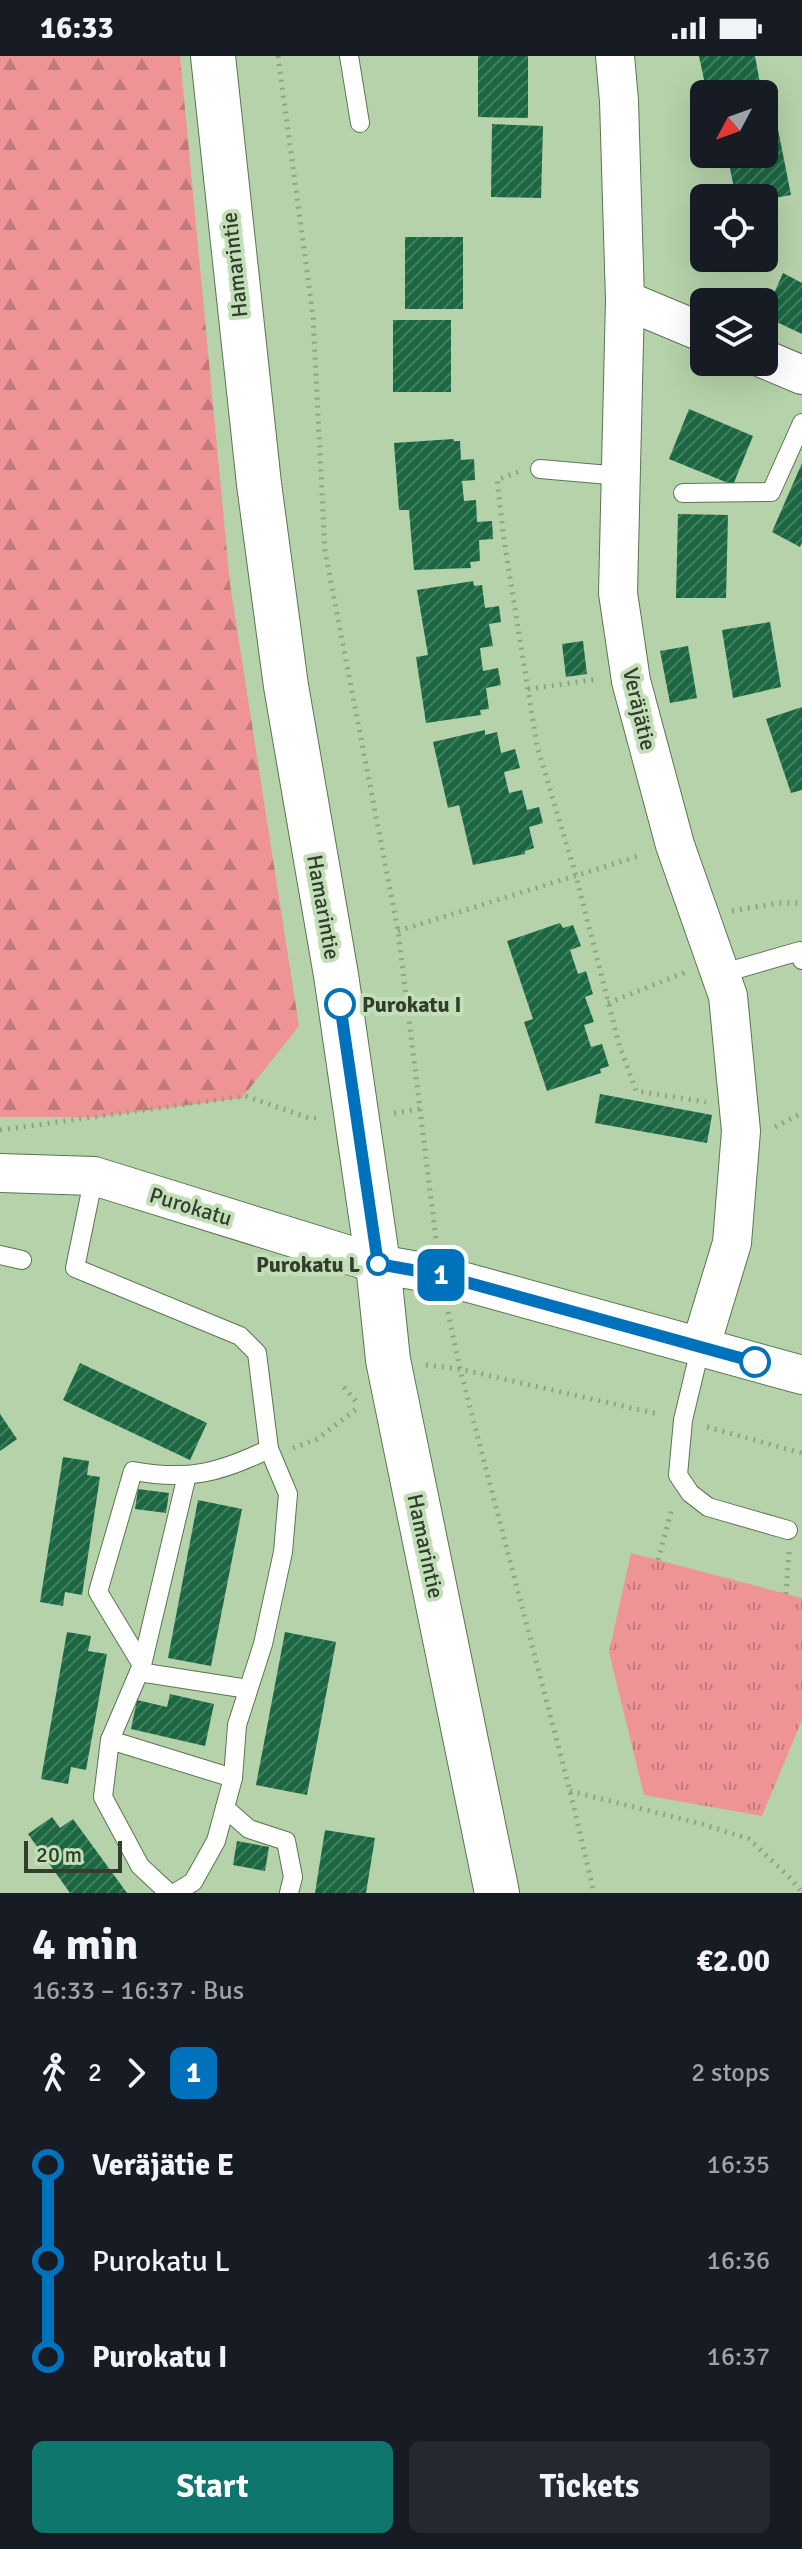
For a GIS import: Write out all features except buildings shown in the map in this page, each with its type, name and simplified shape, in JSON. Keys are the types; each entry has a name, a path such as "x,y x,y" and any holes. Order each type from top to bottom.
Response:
{"street":[{"name":"Hamarintie","path":"213,56 257,468 282,655 336,975 378,1264 388,1360 497,1893"},
{"name":"Veräjätie","path":"615,56 625,300 618,593 631,674 675,845 728,996 741,1131 732,1243 701,1345"},
{"path":"625,300 690,327"},
{"path":"778,365 802,375"},
{"name":"Purokatu","path":"0,1173 94,1176 378,1264 440,1275 802,1375"}],"lane":[{"path":"349,56 360,123"},
{"path":"683,493 771,492 802,423"},
{"path":"540,469 621,476"},
{"path":"718,967 800,951 802,960"},
{"path":"94,1176 75,1268 240,1336 257,1353 270,1453 288,1494 283,1552 263,1644 237,1725 233,1778 216,1841 193,1882 172,1893 140,1866 103,1797 110,1740 140,1668 187,1475"},
{"path":"0,1255 22,1260"},
{"path":"701,1345 683,1420 678,1475 690,1493 708,1507 788,1530"},
{"path":"140,1668 98,1592 133,1471 164,1477 204,1474 270,1453"},
{"path":"140,1668 248,1689"},
{"path":"110,1740 233,1778"},
{"path":"225,1808 249,1829 286,1841 293,1877 289,1893"}],"path":[{"path":"278,56 313,316 325,551 398,931 440,1275 460,1369 594,1893"},
{"path":"540,469 516,472 497,480 537,746 576,876 619,1044 636,1091 715,1103"},
{"path":"528,689 631,674"},
{"path":"398,931 675,845"},
{"path":"700,917 779,903 802,903"},
{"path":"608,1003 718,967"},
{"path":"371,993 382,1005 407,1002"},
{"path":"0,1130 245,1096 309,1118 356,1119 420,1109"},
{"path":"270,1453 317,1439 360,1407 388,1360 460,1369 683,1420 802,1453"},
{"path":"344,1387 360,1407"},
{"path":"658,1560 673,1504 690,1493"},
{"path":"786,1594 788,1530"},
{"path":"570,1791 749,1839 802,1892"}],"green space":[{"path":"0,56 180,56 230,584 299,1026 242,1098 98,1117 0,1117"},
{"path":"631,1553 802,1598 802,1720 762,1816 644,1795 609,1652"}],"bus line":[{"name":"1","path":"340,1004 378,1264 440,1275 755,1362"}],"place":[{"name":"Purokatu I","path":"340,1004"},
{"name":"Purokatu L","path":"378,1264"}]}
